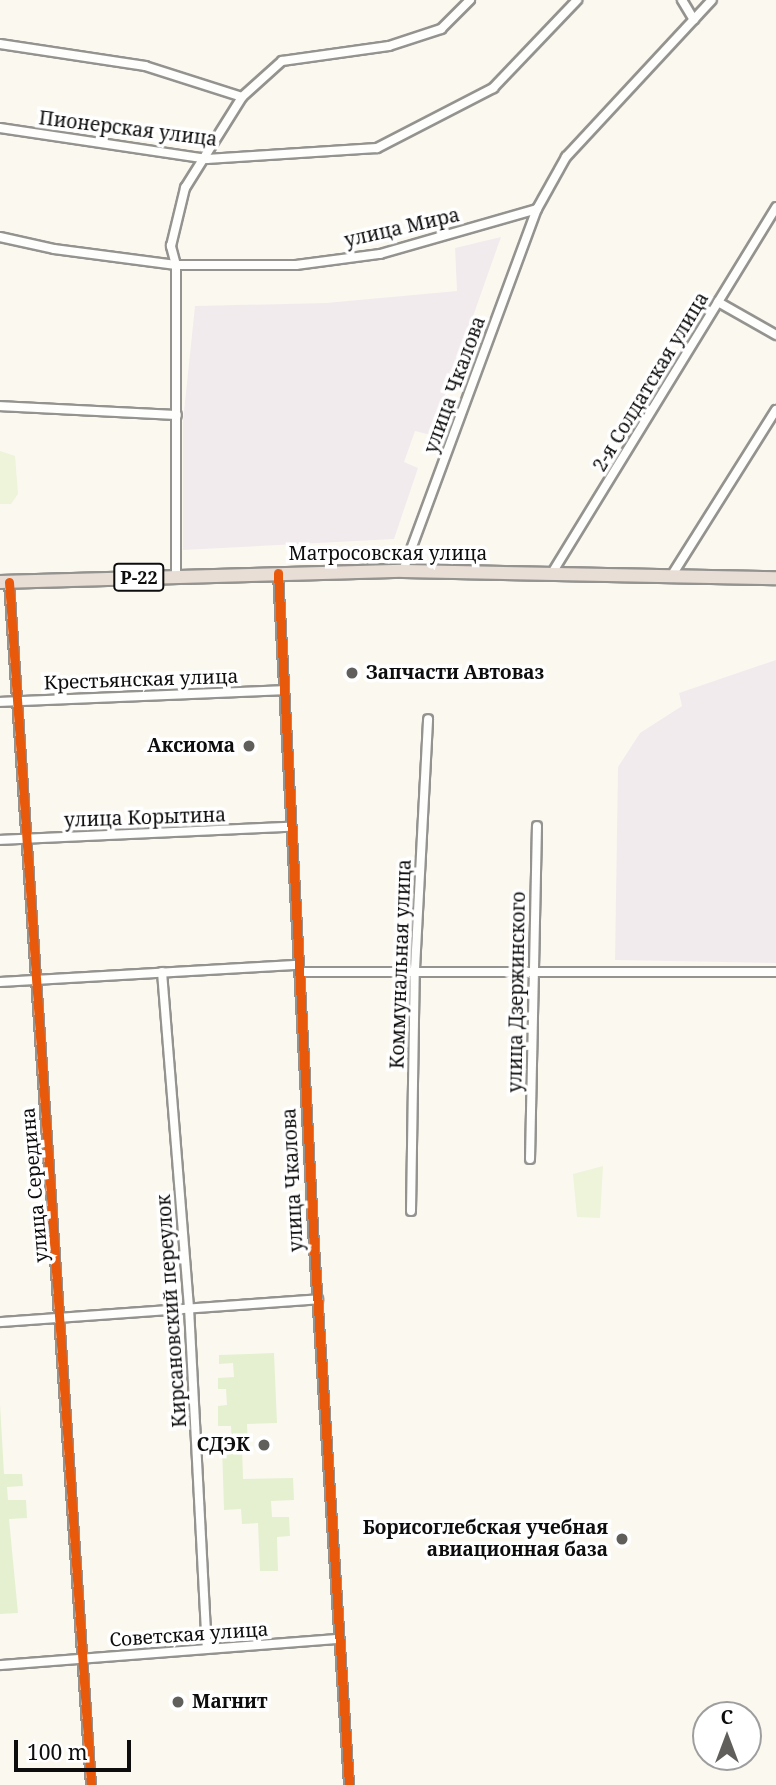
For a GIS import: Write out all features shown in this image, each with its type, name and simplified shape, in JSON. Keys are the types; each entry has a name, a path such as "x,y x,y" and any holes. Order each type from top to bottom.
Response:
{"highway":[{"name":"Матросовская улица","path":"5,582 278,573 403,572 776,578"}],"street":[{"path":"176,576 176,265 171,246 173,225 185,188 207,159 242,97 282,61 389,46 428,34 441,29 470,0"},
{"name":"Пионерская улица","path":"0,128 207,159 377,148 493,88 578,0"},
{"path":"682,0 694,20"},
{"path":"537,209 566,157 712,0"},
{"path":"0,44 145,66 242,97"},
{"name":"2-я Солдатская улица","path":"552,573 776,207"},
{"name":"улица Мира","path":"0,237 176,265 296,265 380,254 537,209"},
{"name":"улица Чкалова","path":"403,572 537,209"},
{"path":"718,302 776,335"},
{"path":"0,406 177,415"},
{"path":"672,575 776,410"},
{"name":"улица Чкалова","path":"278,573 318,1299 349,1785"},
{"name":"улица Середина","path":"5,582 63,1318 91,1785"},
{"name":"Крестьянская улица","path":"0,702 284,690"},
{"name":"Коммунальная улица","path":"411,1211 415,969 428,719"},
{"name":"улица Дзержинского","path":"530,1159 531,971 537,825"},
{"name":"улица Корытина","path":"0,840 291,827"},
{"path":"0,982 162,972 300,969 776,972"},
{"name":"Кирсановский переулок","path":"162,972 189,1308 207,1649"},
{"path":"0,1322 318,1299"},
{"name":"Советская улица","path":"0,1665 339,1639"}],"shaded area":[{"path":"501,237 431,435 415,431 404,462 418,468 394,539 183,550 183,421 195,306 326,303 457,291 455,248"},
{"path":"776,660 776,963 615,960 618,767 640,733 682,706 679,693"}],"green space":[{"path":"0,451 15,456 18,494 11,504 0,504"},
{"path":"603,1166 600,1218 577,1217 573,1174"},
{"path":"274,1353 277,1423 247,1424 248,1447 242,1447 243,1479 293,1478 294,1500 271,1501 272,1517 289,1517 290,1536 277,1537 278,1571 260,1571 258,1523 242,1524 241,1509 224,1510 222,1446 232,1445 231,1426 218,1426 218,1406 227,1405 226,1389 218,1389 218,1378 234,1377 233,1363 219,1364 219,1355"},
{"path":"0,1404 4,1474 22,1474 23,1486 7,1487 8,1500 26,1500 27,1518 9,1519 18,1613 0,1614"}],"cycle path":[{"path":"278,573 314,1246 349,1785"},
{"path":"9,582 91,1785"}],"place":[{"name":"Запчасти Автоваз","path":"352,673"},
{"name":"Аксиома","path":"249,746"},
{"name":"СДЭК","path":"264,1445"},
{"name":"Борисоглебская учебная авиационная база","path":"622,1539"},
{"name":"Магнит","path":"178,1702"}]}
